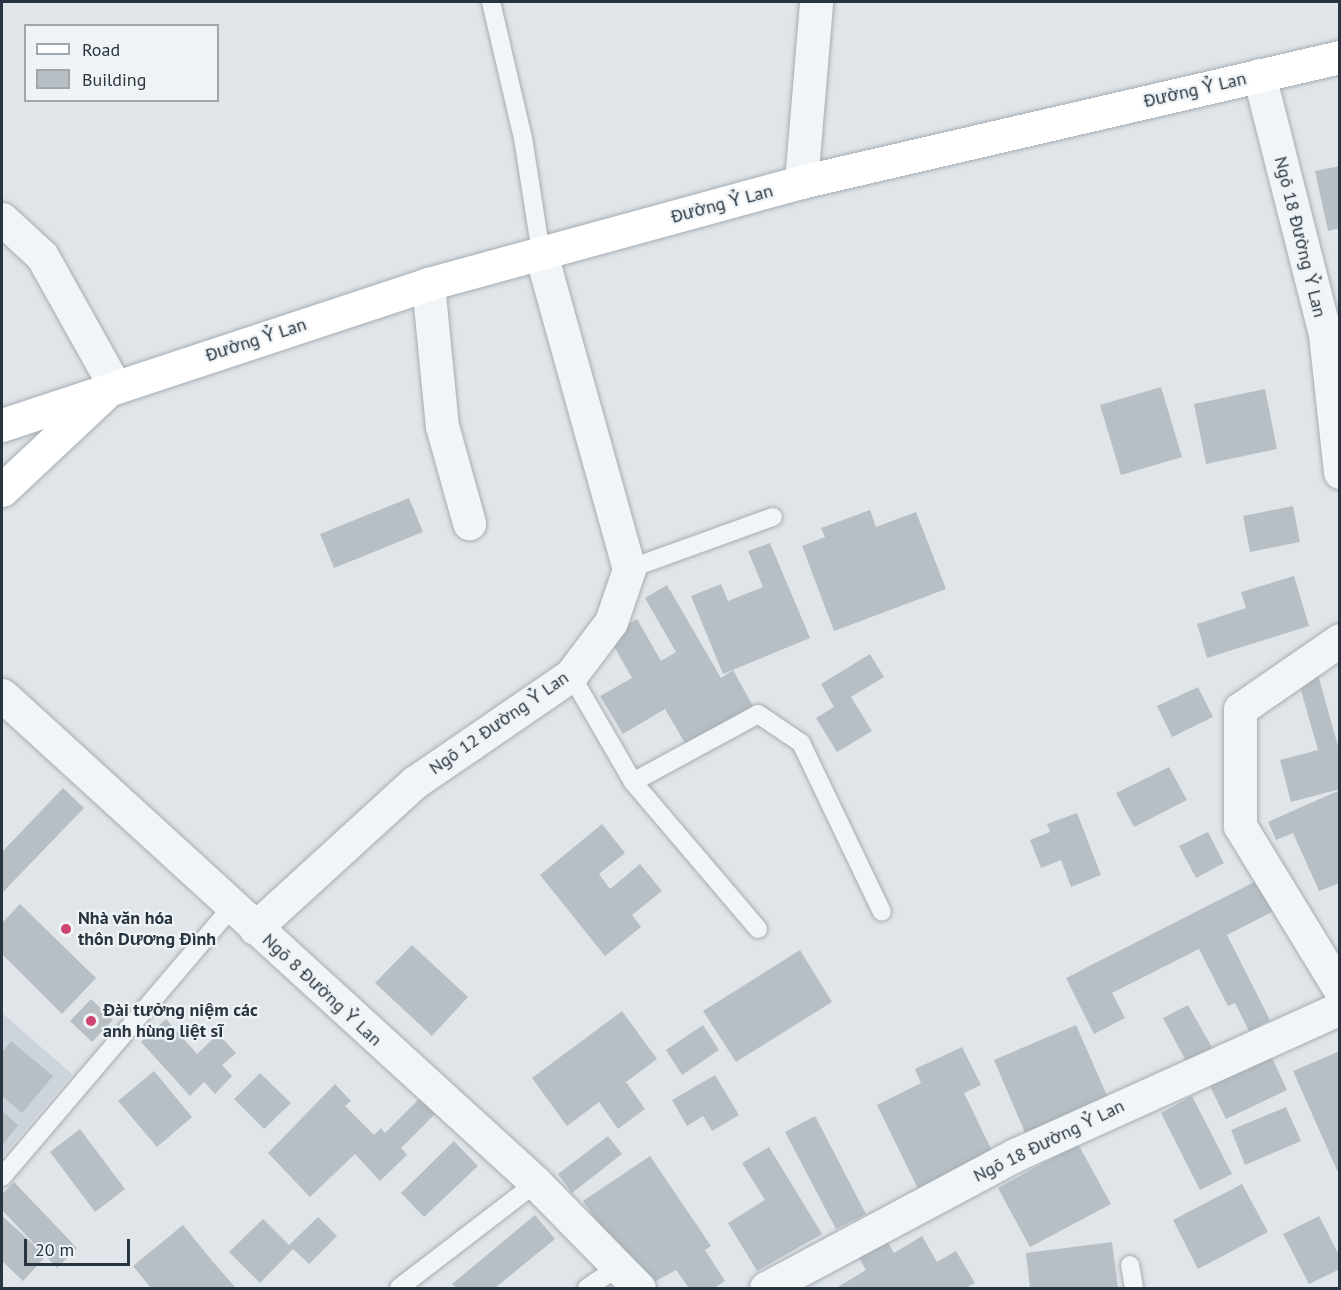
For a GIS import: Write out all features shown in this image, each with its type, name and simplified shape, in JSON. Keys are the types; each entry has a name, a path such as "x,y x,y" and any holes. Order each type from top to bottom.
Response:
{"main road":[{"name":"Đường Ỷ Lan","path":"2,426 114,385 428,284 801,182 1340,57"},
{"name":"Đường Ỷ Lan","path":"2,490 114,385"}],"street":[{"path":"801,182 816,2"},
{"name":"Ngõ 18 Đường Ỷ Lan","path":"1259,75 1325,334 1340,472"},
{"path":"2,219 42,256 114,385"},
{"path":"541,253 629,569"},
{"path":"428,284 442,426 469,523"},
{"name":"Ngõ 12 Đường Ỷ Lan","path":"244,918 415,782 571,675 611,622 629,569"},
{"path":"1340,640 1240,709 1240,826 1340,990"},
{"name":"Ngõ 8 Đường Ỷ Lan","path":"2,695 536,1183 628,1278"},
{"name":"Ngõ 18 Đường Ỷ Lan","path":"766,1288 1015,1155 1340,1008"}],"lane":[{"path":"491,2 523,138 541,253"},
{"path":"629,569 773,517"},
{"path":"571,675 633,782 758,929"},
{"path":"633,782 758,714 801,742 882,912"},
{"path":"2,1177 244,918"},
{"path":"399,1288 536,1183"},
{"path":"1130,1265 1134,1288"},
{"path":"587,1288 628,1278"}],"shaded area":[{"path":"2,1013 72,1074 2,1157"}],"building":[{"path":"1340,166 1340,228 1328,231 1315,171"},
{"path":"1161,387 1182,457 1121,475 1100,405"},
{"path":"1265,389 1277,449 1206,464 1194,404"},
{"path":"409,498 423,532 334,568 320,534"},
{"path":"1293,506 1300,542 1250,552 1243,516"},
{"path":"870,510 876,527 916,512 946,589 834,631 802,546 825,537 821,528"},
{"path":"770,543 810,638 723,674 691,596 721,584 728,601 763,587 748,551"},
{"path":"1294,576 1309,626 1207,658 1197,624 1246,608 1241,592"},
{"path":"667,585 721,678 733,670 753,706 686,745 665,709 623,734 600,696 632,678 608,636 637,619 661,661 676,652 645,598"},
{"path":"870,654 884,677 851,697 872,731 837,752 816,718 834,707 821,684"},
{"path":"1318,675 1340,753 1340,789 1291,802 1280,760 1318,750 1298,680"},
{"path":"1198,687 1213,717 1172,737 1157,706"},
{"path":"1169,767 1187,800 1134,827 1116,793"},
{"path":"63,788 84,808 2,893 2,852"},
{"path":"1340,790 1340,883 1319,891 1293,833 1276,840 1268,822"},
{"path":"1077,813 1101,875 1071,887 1061,860 1041,868 1030,840 1050,832 1047,824"},
{"path":"602,824 625,853 599,874 610,889 640,864 662,891 632,915 641,927 605,956 540,875"},
{"path":"1208,832 1224,863 1196,878 1179,846"},
{"path":"1264,877 1280,908 1227,935 1270,1020 1249,1031 1235,1003 1228,1006 1199,949 1112,993 1125,1018 1094,1034 1066,978"},
{"path":"20,904 96,978 62,1014 2,954 2,923"},
{"path":"412,945 468,997 432,1036 375,983"},
{"path":"800,950 832,1002 736,1062 703,1011"},
{"name":"Đài tưởng niệm các anh hùng liệt sĩ","path":"91,999 113,1020 92,1042 70,1021"},
{"path":"1188,1005 1214,1051 1188,1065 1163,1018"},
{"path":"622,1011 657,1059 626,1082 645,1109 618,1129 599,1102 567,1126 532,1078"},
{"path":"166,1019 197,1054 218,1034 236,1053 222,1065 232,1076 215,1094 204,1082 190,1096 141,1042"},
{"path":"703,1025 719,1050 682,1075 666,1050"},
{"path":"1076,1025 1109,1100 1026,1135 994,1060"},
{"path":"11,1041 53,1076 22,1113 2,1096 2,1053"},
{"path":"962,1047 981,1085 964,1093 996,1159 921,1195 877,1105 921,1083 915,1069"},
{"path":"1267,1047 1287,1090 1226,1119 1205,1076"},
{"path":"1340,1051 1340,1177 1293,1071"},
{"path":"154,1071 192,1117 157,1147 118,1101"},
{"path":"260,1073 291,1103 264,1129 234,1099"},
{"path":"715,1075 739,1115 712,1131 703,1116 687,1126 672,1100"},
{"path":"335,1084 351,1101 345,1106 374,1135 381,1128 385,1133 420,1098 435,1114 401,1148 407,1155 380,1181 355,1154 310,1197 268,1153"},
{"path":"1192,1096 1232,1174 1200,1190 1161,1113"},
{"path":"1286,1107 1301,1141 1245,1165 1231,1130"},
{"path":"2,1111 18,1125 2,1146"},
{"path":"815,1116 866,1214 836,1229 785,1132"},
{"path":"80,1129 125,1189 95,1212 50,1152"},
{"path":"608,1136 622,1154 572,1193 558,1174"},
{"path":"454,1141 478,1166 424,1217 401,1193"},
{"path":"1078,1144 1111,1204 1030,1247 998,1188"},
{"path":"769,1147 822,1234 757,1271 728,1223 765,1200 742,1163"},
{"path":"650,1156 711,1246 705,1250 725,1281 714,1288 689,1288 676,1270 643,1288 583,1201"},
{"path":"14,1182 77,1248 57,1268 46,1256 23,1281 2,1261 2,1216 41,1251 2,1210 2,1194"},
{"path":"1242,1184 1268,1232 1198,1269 1173,1220"},
{"path":"535,1215 555,1239 495,1288 456,1288 452,1284"},
{"path":"1319,1216 1340,1257 1340,1269 1309,1284 1283,1234"},
{"path":"318,1217 337,1236 309,1264 293,1249 260,1283 229,1252 263,1219 289,1245"},
{"path":"183,1225 236,1288 151,1288 133,1266"},
{"path":"884,1236 894,1253 922,1236 937,1262 956,1251 975,1283 966,1288 836,1288 866,1270 856,1253"},
{"path":"1112,1242 1118,1288 1030,1288 1026,1253"}],"place":[{"name":"Nhà văn hóa thôn Dương Đình","path":"66,929"},
{"name":"Đài tưởng niệm các anh hùng liệt sĩ","path":"91,1021"}]}
